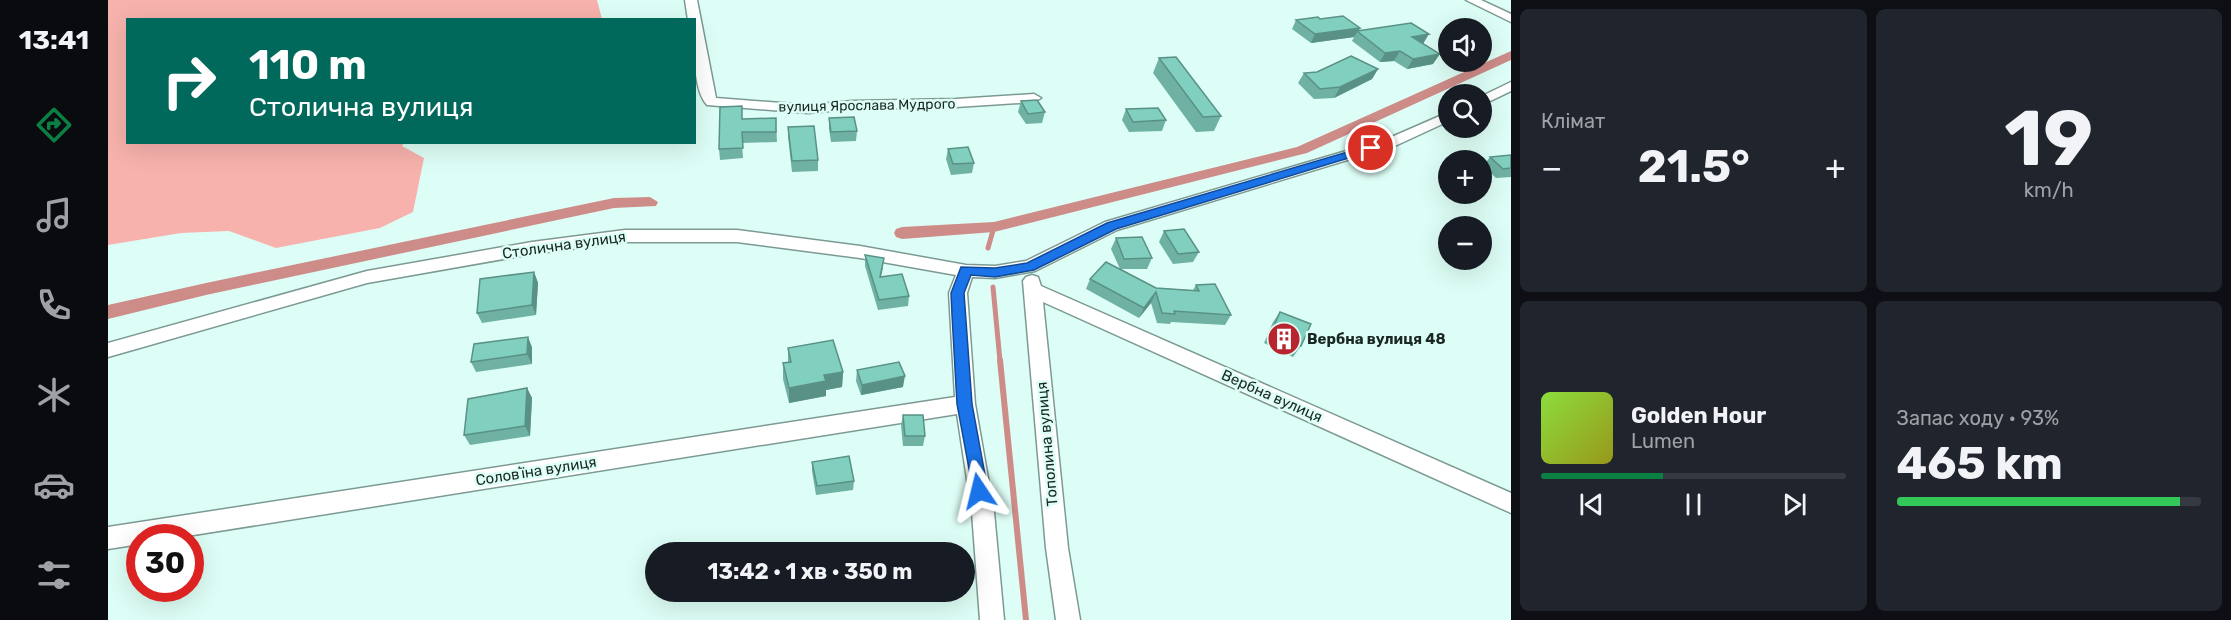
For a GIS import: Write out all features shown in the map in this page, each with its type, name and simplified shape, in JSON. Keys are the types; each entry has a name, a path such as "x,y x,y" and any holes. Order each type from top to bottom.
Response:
{"street":[{"name":"вулиця Ярослава Мудрого","path":"691,0 694,18"},
{"path":"1472,0 1511,18"},
{"name":"вулиця Ярослава Мудрого","path":"696,31 708,98 712,102 808,109 852,105 956,103 1034,98"},
{"path":"1492,96 1511,86"},
{"path":"1492,97 1511,94"},
{"name":"Столична вулиця","path":"108,350 367,277 532,248 625,236 737,236 966,270 995,272 1029,267 1111,226 1392,142 1438,121"},
{"name":"Тополина вулиця","path":"1029,267 1057,548 1068,620"},
{"path":"966,270 958,293 965,404 983,512 992,620"},
{"name":"Вербна вулиця","path":"1033,290 1511,503"},
{"name":"Соловʼїна вулиця","path":"108,538 965,404"}],"shaded area":[{"path":"108,0 597,0 602,18 126,18 126,144 403,144 402,146 424,158 413,212 380,228 276,248 229,231 181,233 108,245"}],"building":[{"path":"1343,16 1360,28 1315,34 1296,20 1318,17 1320,19"},
{"path":"1411,23 1429,34 1412,37 1438,54 1413,59 1400,51 1385,53 1357,31"},
{"path":"1351,56 1378,69 1340,87 1320,89 1304,73 1317,72"},
{"path":"1176,57 1221,116 1203,117 1159,58"},
{"path":"1037,100 1045,112 1028,114 1021,101"},
{"path":"742,106 742,119 776,118 776,132 742,132 743,148 719,149 720,107"},
{"path":"1158,108 1166,120 1133,122 1126,109"},
{"path":"854,117 857,131 831,132 829,118"},
{"path":"814,126 818,160 792,161 788,127"},
{"path":"968,147 974,163 953,164 948,149"},
{"path":"1511,155 1511,168 1503,169 1492,157"},
{"path":"1184,229 1199,252 1178,254 1164,231"},
{"path":"1142,237 1152,258 1124,259 1116,238"},
{"path":"865,255 884,258 880,277 902,274 909,296 879,300"},
{"path":"1106,262 1156,288 1199,291 1196,285 1215,284 1231,315 1174,311 1175,314 1162,313 1156,292 1144,308 1090,279"},
{"path":"534,272 532,305 477,313 480,279"},
{"path":"1280,312 1311,324 1301,346 1271,333"},
{"path":"528,337 527,354 471,362 474,344"},
{"path":"833,340 843,372 824,375 826,381 789,388 783,363 791,362 788,348"},
{"path":"899,362 905,376 862,385 857,370"},
{"path":"527,388 525,426 464,435 468,399"},
{"path":"903,415 923,415 925,436 905,436"},
{"path":"849,456 854,481 817,486 812,462"}],"waterway":[{"path":"902,233 994,227 1302,150 1511,55"},
{"path":"108,312 206,289 614,203 650,202"},
{"path":"988,248 994,227"},
{"path":"993,287 1000,361"},
{"path":"1000,360 1026,620"}],"place":[{"name":"Вербна вулиця 48","path":"1284,339"}],"route":[{"path":"979,491 965,404 959,315 958,293 966,270 995,272 1029,267 1072,248 1111,226 1371,148"}]}
